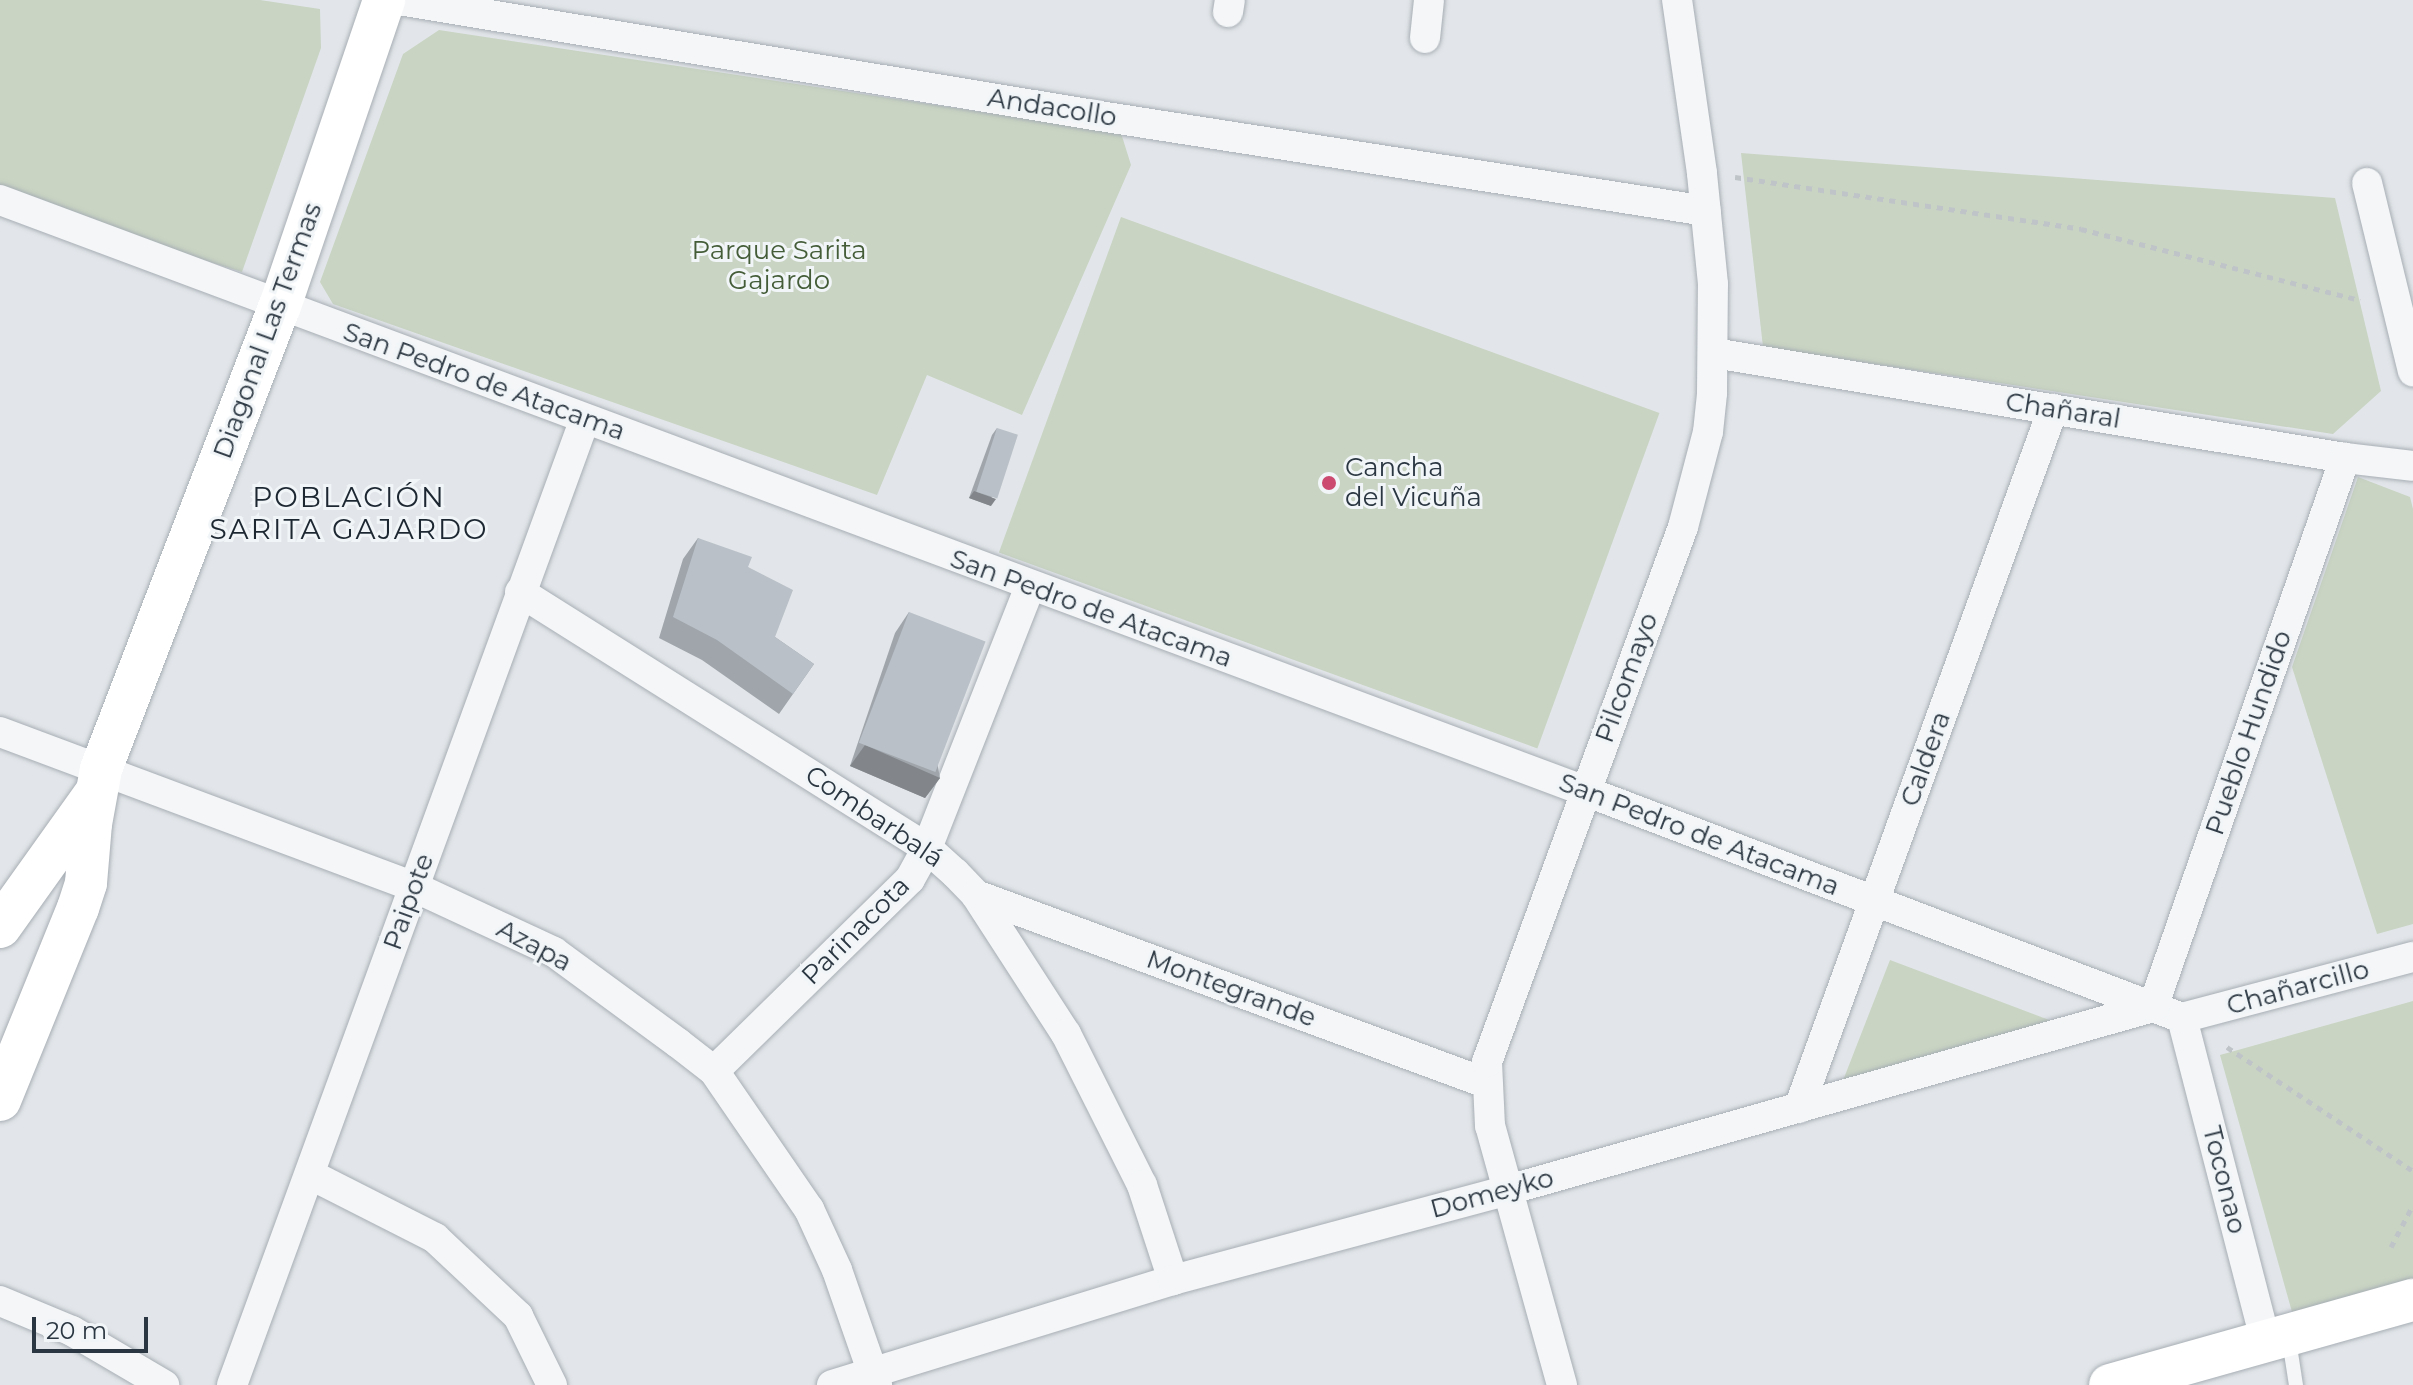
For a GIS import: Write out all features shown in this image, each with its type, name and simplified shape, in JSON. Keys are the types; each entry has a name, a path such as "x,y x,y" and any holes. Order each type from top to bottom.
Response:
{"main road":[{"name":"Diagonal Las Termas","path":"0,927 98,782 280,306 384,0"},
{"name":"Diagonal Las Termas","path":"0,1100 78,908 90,854 98,782"},
{"path":"2137,1381 2413,1300"}],"street":[{"name":"Andacollo","path":"399,0 1122,120 1706,211"},
{"path":"1425,38 1429,0"},
{"name":"Pilcomayo","path":"1562,1385 1490,1126 1486,1083 1492,1040 1698,480 1708,432 1714,353 1713,284 1702,173 1677,0"},
{"path":"2367,183 2411,353"},
{"name":"San Pedro de Atacama","path":"0,200 1585,791 2182,1018"},
{"name":"Chañaral","path":"1714,353 2345,458 2413,466"},
{"name":"Caldera","path":"1799,1108 2053,409"},
{"name":"Paipote","path":"232,1385 585,419"},
{"name":"Pueblo Hundido","path":"2153,1007 2345,458"},
{"name":"Parinacota","path":"714,1071 910,879 927,848 1030,586"},
{"name":"Combarbalá","path":"520,592 927,848 976,895 1066,1034 1142,1185 1173,1280"},
{"name":"Azapa","path":"0,732 98,782 414,887 554,952 714,1071 809,1209 837,1270 875,1379"},
{"name":"Montegrande","path":"976,895 1486,1083"},
{"name":"Chañarcillo","path":"2182,1018 2413,957"},
{"name":"Domeyko","path":"832,1385 875,1379 1173,1280 1508,1190 2153,1007"},
{"name":"Toconao","path":"2182,1018 2277,1338"},
{"path":"311,1175 435,1238 518,1316 552,1385"},
{"path":"0,1301 72,1331 164,1385"}],"lane":[{"path":"2277,1338 2296,1385"}],"path":[{"path":"1702,173 2081,229 2398,310"},
{"path":"2182,1018 2413,1171"},
{"path":"2391,1247 2413,1205"}],"green space":[{"path":"0,0 260,0 320,9 321,48 242,272 0,196"},
{"name":"Parque Sarita Gajardo","path":"439,30 1121,133 1131,165 1022,415 927,375 877,495 333,304 320,282 403,54"},
{"path":"1741,153 2335,198 2381,391 2333,434 1763,347"},
{"name":"Cancha del Vicuña","path":"1121,217 1659,413 1537,748 999,552"},
{"path":"2358,477 2410,497 2413,509 2413,924 2377,934 2292,667"},
{"path":"1890,960 2081,1032 1835,1101"},
{"path":"2413,1001 2413,1280 2292,1312 2220,1055"}],"building":[{"path":"997,428 1018,435 997,499 976,492"},
{"path":"698,538 752,557 748,567 793,590 775,637 814,664 793,694 717,640 673,617"},
{"path":"909,612 986,641 935,772 859,743"}],"place":[{"name":"Cancha del Vicuña","path":"1329,483"}],"district":[{"name":"POBLACIÓN SARITA GAJARDO","path":"349,513"}]}
